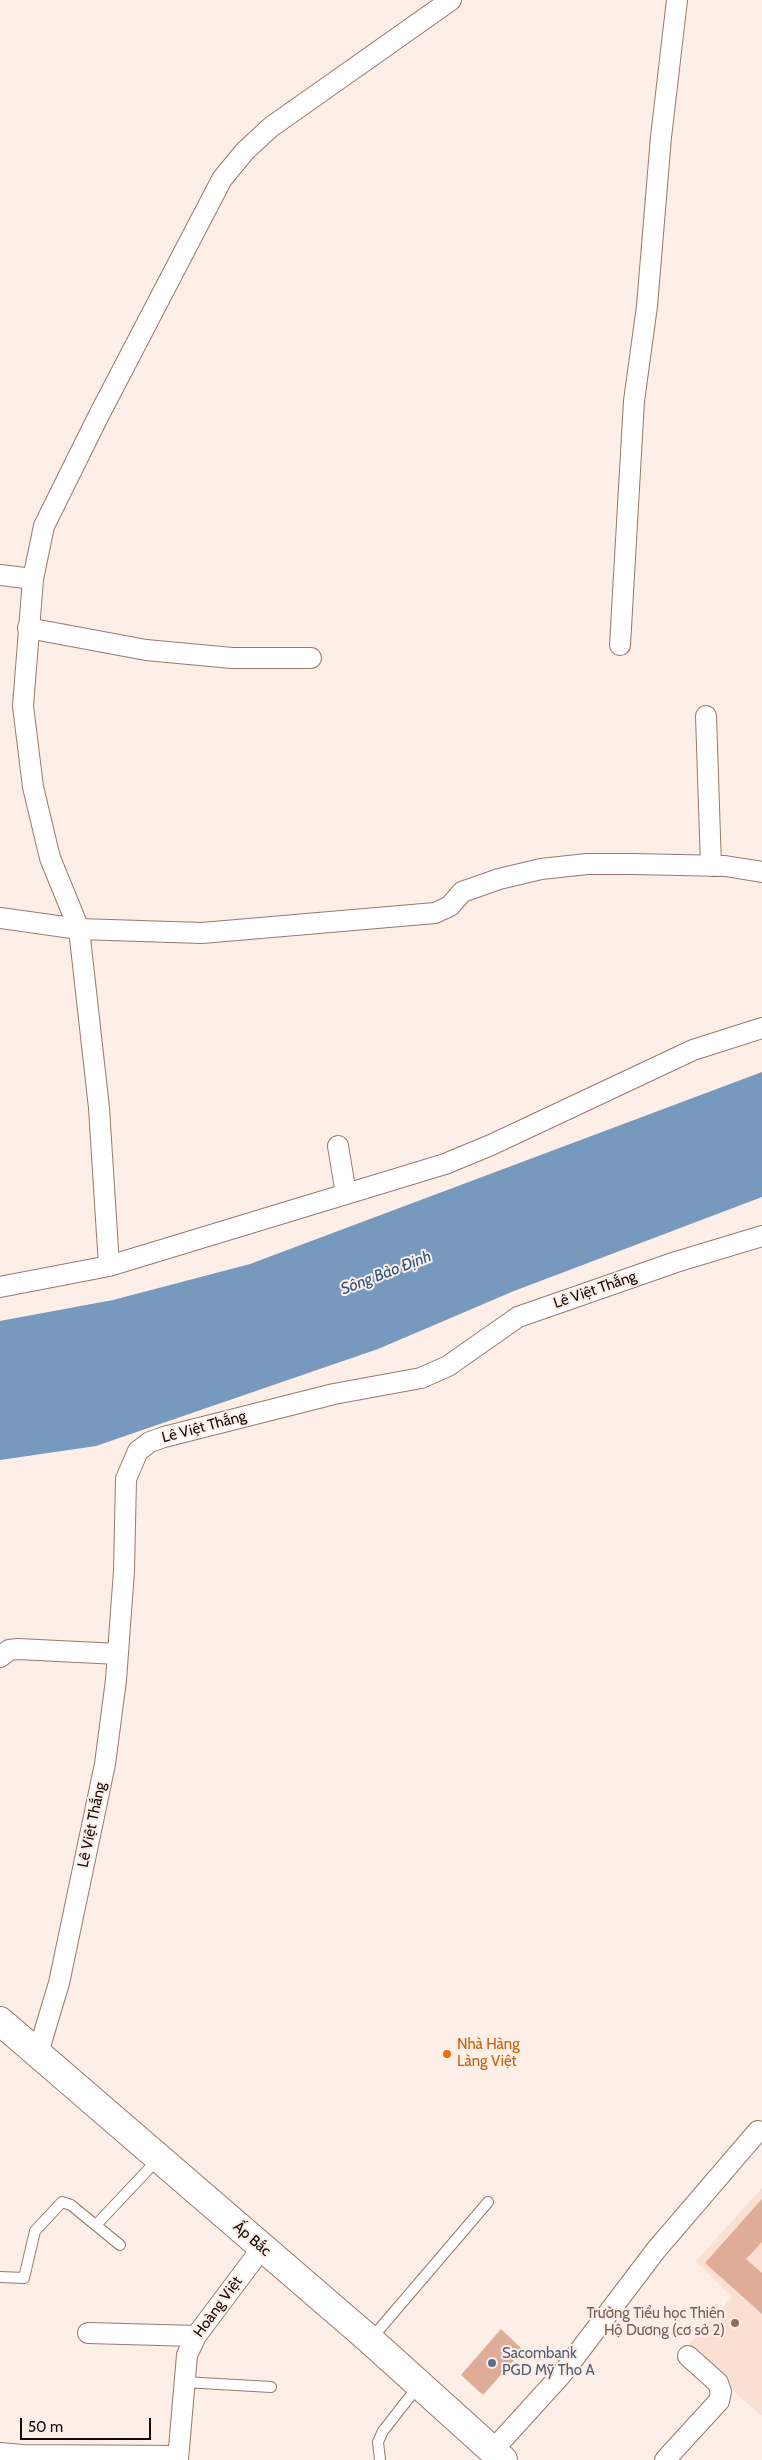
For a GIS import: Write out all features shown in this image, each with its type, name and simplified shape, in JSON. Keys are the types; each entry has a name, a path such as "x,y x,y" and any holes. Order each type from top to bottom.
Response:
{"main road":[{"name":"Ấp Bắc","path":"0,2021 370,2340 497,2456"}],"street":[{"path":"110,1266 99,1108 79,929 50,858 34,787 22,706 33,579 44,526 222,179 245,151 271,127 451,0"},
{"path":"620,645 634,401 647,306 661,137 677,0"},
{"path":"0,575 33,579"},
{"path":"28,628 146,650 232,658 312,658"},
{"path":"706,716 711,866"},
{"path":"0,918 79,929 202,933 435,913 450,906 462,892 499,879 541,868 587,864 711,866 762,872"},
{"path":"0,1287 110,1266 445,1164 491,1145 693,1050 762,1028"},
{"path":"338,1146 346,1194"},
{"name":"Lê Việt Thắng","path":"38,2053 59,1983 105,1764 118,1654 124,1571 126,1479 138,1451 150,1442 334,1394 421,1378 448,1366 518,1317 676,1262 762,1236"},
{"path":"0,1657 9,1650 18,1649 118,1654"},
{"path":"497,2456 656,2250 758,2131"},
{"name":"Hoàng Việt","path":"178,2458 187,2355 196,2336 262,2248"},
{"path":"88,2333 196,2336"},
{"path":"665,2460 719,2401 721,2392 718,2383 688,2356"},
{"path":"6,2456 178,2458"}],"lane":[{"path":"96,2225 159,2158"},
{"path":"0,2277 24,2278 35,2231 60,2202 71,2205 120,2246"},
{"path":"370,2340 488,2202"},
{"path":"184,2382 271,2387"},
{"path":"380,2460 378,2442 383,2432 419,2384"}],"shaded area":[{"name":"Trường Tiểu học Thiên Hộ Dương (cơ sở 2)","path":"762,2188 761,2415 685,2349 732,2297 696,2261"}],"water":[{"name":"Sông Bảo Định","path":"762,1072 762,1197 514,1291 378,1349 96,1446 0,1460 0,1321 113,1300 250,1264"}],"building":[{"path":"762,2199 762,2242 746,2259 762,2273 762,2314 705,2263"},
{"name":"Sacombank PGD Mỹ Tho A","path":"501,2329 523,2350 483,2395 461,2375"}],"place":[{"name":"Nhà Hàng Làng Việt","path":"447,2054"},
{"name":"Trường Tiểu học Thiên Hộ Dương (cơ sở 2)","path":"735,2323"},
{"name":"Sacombank PGD Mỹ Tho A","path":"492,2363"}]}
